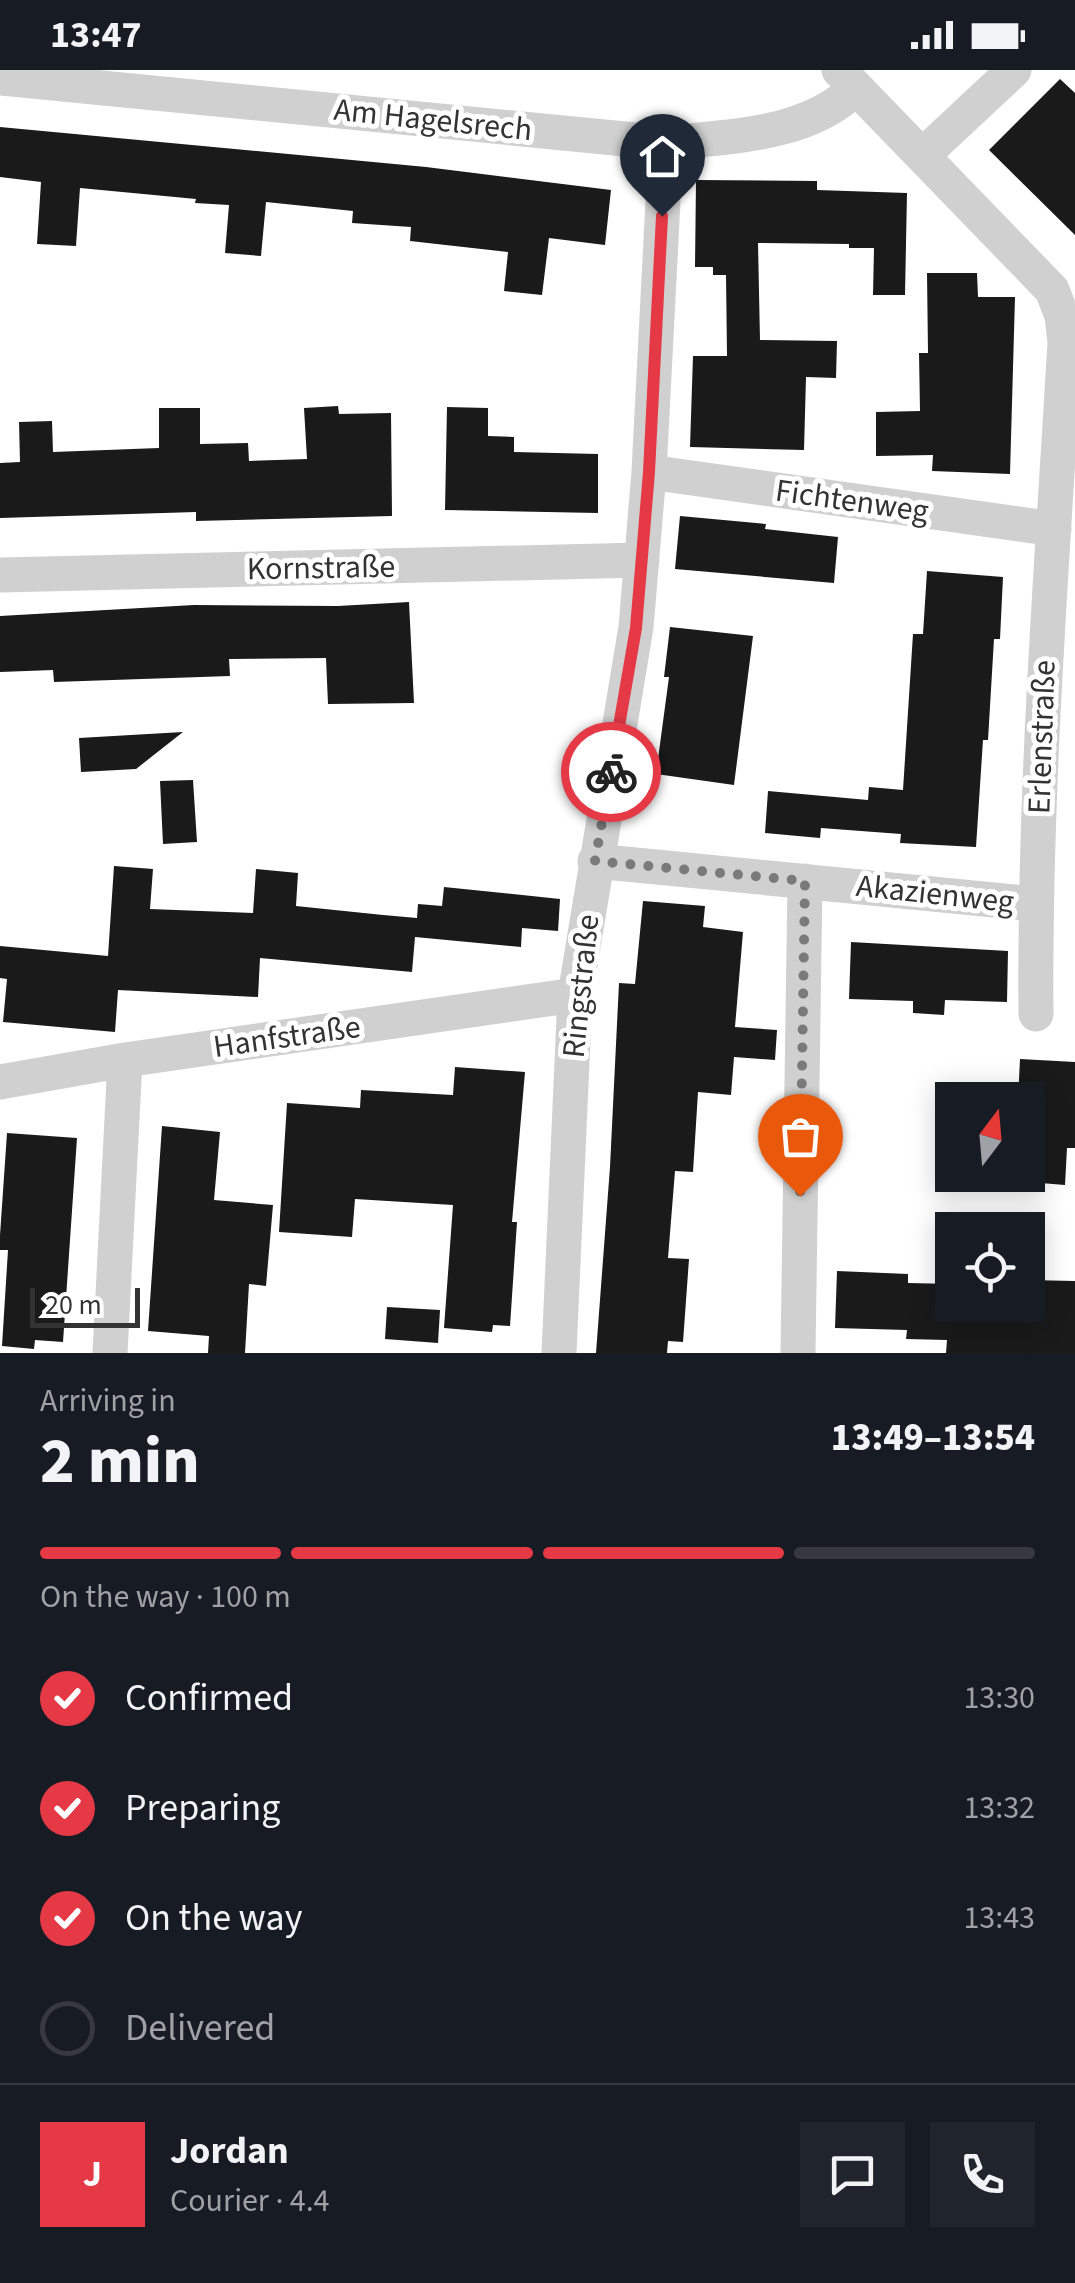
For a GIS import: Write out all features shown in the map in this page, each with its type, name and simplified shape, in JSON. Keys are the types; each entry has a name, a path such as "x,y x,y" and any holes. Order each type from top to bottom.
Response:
{"street":[{"path":"922,155 1014,70"},
{"name":"Am Hagelsrech","path":"0,78 666,143 755,133 809,120 838,106 847,79"},
{"name":"Erlenstraße","path":"847,79 1052,290 1062,316 1065,342 1035,904 1036,1014"},
{"name":"Ringstraße","path":"559,1353 575,995 636,628 649,472 666,143"},
{"name":"Fichtenweg","path":"649,472 1054,529"},
{"name":"Kornstraße","path":"0,576 642,560"},
{"name":"Akazienweg","path":"595,861 1035,904"},
{"path":"798,1353 805,881"},
{"name":"Hanfstraße","path":"0,1082 124,1060 575,995"},
{"path":"110,1353 124,1060"}],"building":[{"path":"1060,79 1075,93 1075,235 989,150"},
{"path":"0,127 426,167 611,190 605,245 549,238 542,295 504,291 508,252 410,241 411,227 352,223 353,211 266,202 261,256 225,253 229,205 80,188 76,246 37,244 41,182 0,177"},
{"path":"696,180 817,181 817,190 907,193 905,295 873,295 874,248 758,243 760,340 837,341 836,378 806,377 804,450 690,447 693,356 727,356 726,275 713,275 713,267 695,267"},
{"path":"927,273 977,273 978,297 1015,297 1010,474 932,471 933,455 876,456 876,412 920,411 919,353 928,353"},
{"path":"338,406 339,414 391,413 392,516 196,521 196,512 0,518 0,463 20,462 19,422 52,421 53,452 159,448 159,408 200,408 200,444 248,443 249,461 307,459 304,408"},
{"path":"447,407 488,408 488,436 514,437 514,452 598,454 598,513 445,510"},
{"path":"680,516 766,524 765,529 838,537 834,583 675,569"},
{"path":"927,571 1003,577 1000,639 994,639 988,740 983,740 976,847 900,843 901,834 821,828 820,838 765,833 768,791 868,800 869,787 903,790 913,634 923,634"},
{"path":"409,602 414,703 328,704 326,658 229,659 230,676 54,682 53,670 0,672 0,616 194,605 338,606"},
{"path":"670,627 753,636 734,785 656,774 669,677 664,677"},
{"path":"183,732 136,769 81,772 79,738"},
{"path":"193,780 197,842 163,844 160,781"},
{"path":"114,866 153,869 150,909 253,913 256,869 298,873 296,906 383,915 417,918 418,904 442,906 444,887 560,899 558,931 522,928 521,947 415,937 412,972 260,958 258,997 118,990 115,1032 3,1022 7,979 0,978 0,946 108,956"},
{"path":"643,901 705,906 703,927 743,932 735,1027 777,1030 775,1060 734,1057 731,1095 698,1092 693,1172 675,1171 668,1258 689,1259 683,1342 668,1341 667,1353 596,1353 619,983 635,984"},
{"path":"851,942 1008,951 1007,1002 945,1000 944,1015 913,1013 913,1001 849,999"},
{"path":"1020,1059 1075,1062 1075,1148 1067,1148 1065,1185 1045,1183 1045,1082 1019,1082"},
{"path":"455,1067 525,1072 512,1222 517,1222 510,1326 493,1325 492,1332 444,1328 453,1205 355,1199 352,1237 279,1232 287,1103 360,1108 361,1090 453,1095"},
{"path":"162,1126 220,1132 214,1200 273,1205 266,1286 249,1284 245,1353 208,1353 209,1336 148,1331"},
{"path":"7,1133 77,1138 63,1342 35,1340 34,1349 2,1346 8,1250 0,1250 0,1235"},
{"path":"837,1271 908,1274 908,1283 935,1284 935,1322 1045,1322 1045,1280 1075,1281 1075,1353 946,1353 947,1340 906,1339 907,1330 835,1328"},
{"path":"387,1307 440,1310 438,1343 385,1339"}],"way so far":[{"path":"611,772 595,861 805,881 800,1196"}],"route":[{"path":"611,772 636,628 649,472 662,216"}]}
